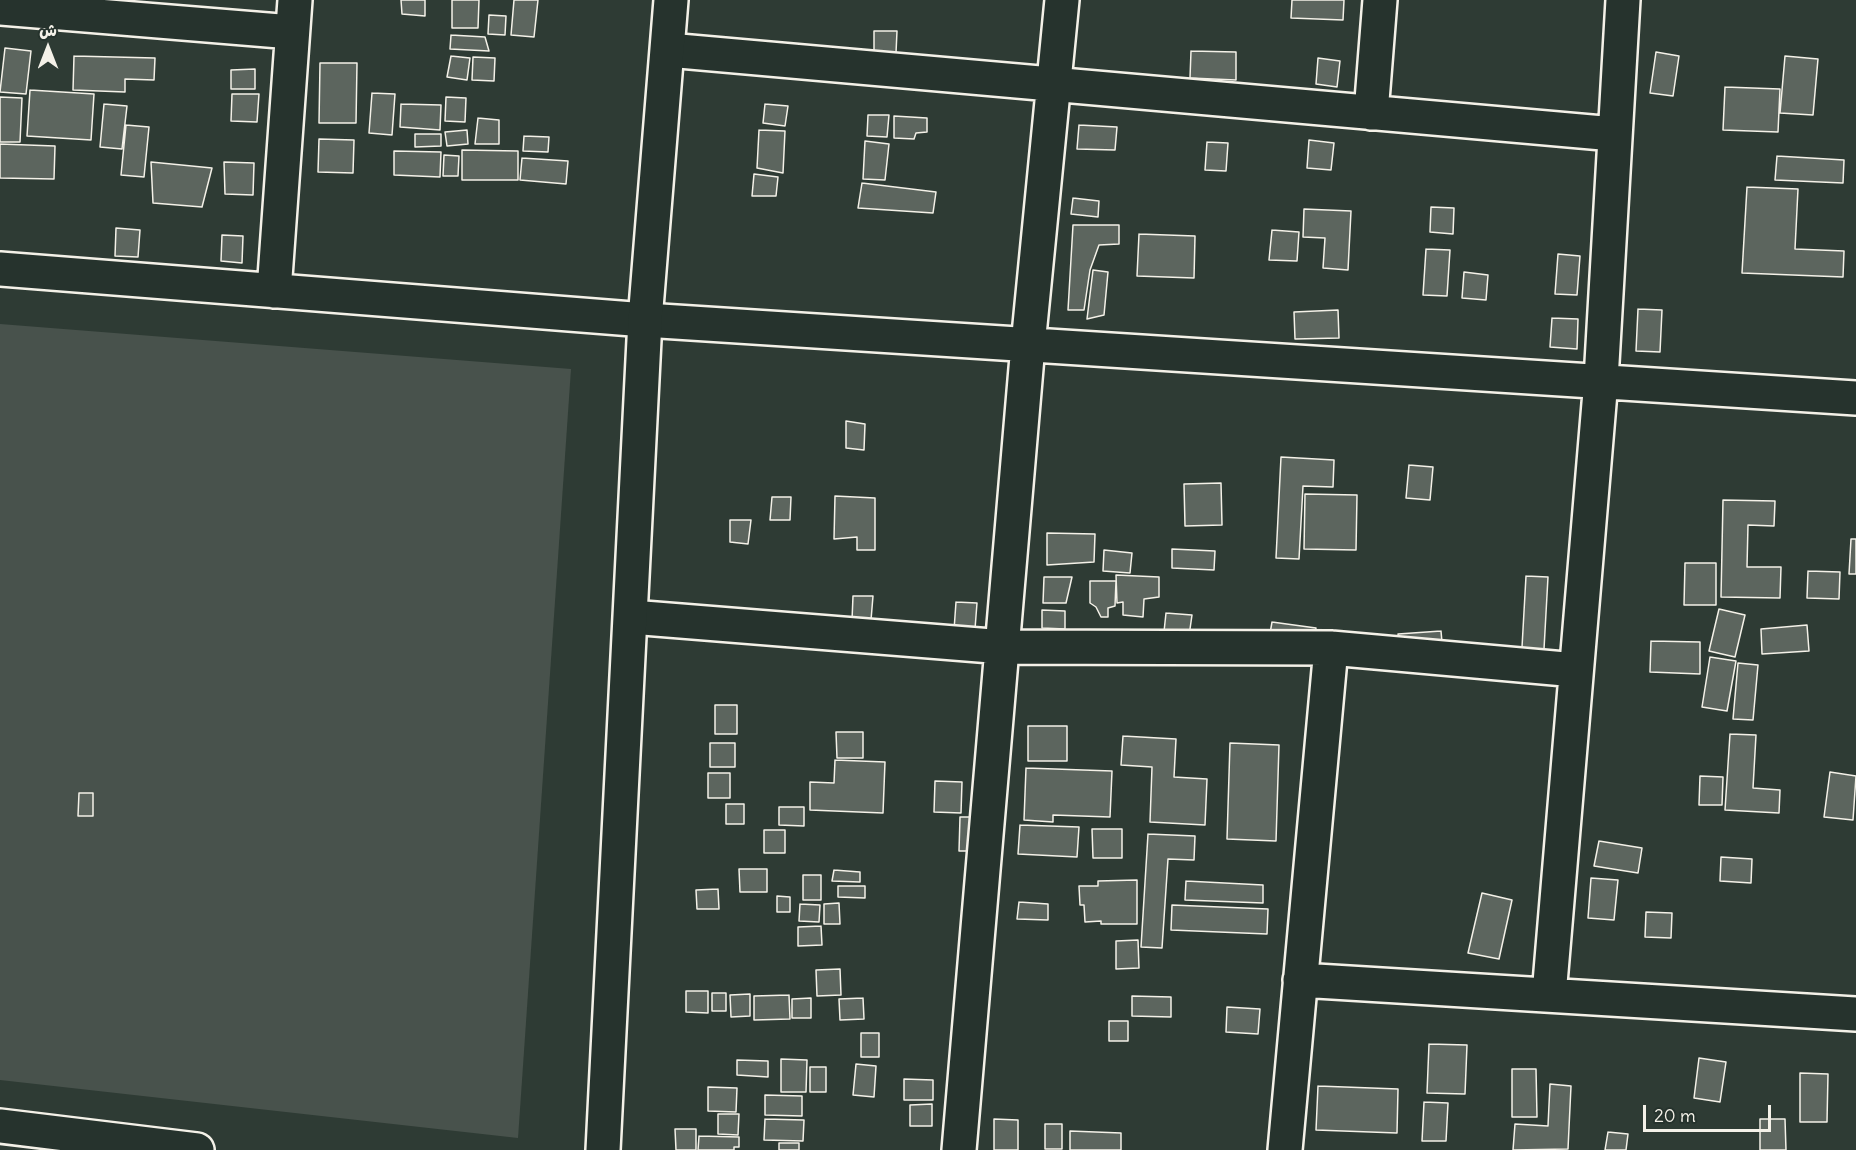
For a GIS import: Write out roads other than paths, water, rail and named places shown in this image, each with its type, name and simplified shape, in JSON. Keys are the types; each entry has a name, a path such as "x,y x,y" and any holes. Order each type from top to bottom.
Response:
{"street":[{"path":"603,1150 645,320 671,0"},
{"path":"959,1150 1029,345 1062,0"},
{"path":"1371,113 1380,0"},
{"path":"1549,995 1601,380 1623,0"},
{"path":"0,8 39,5 293,16 274,291"},
{"path":"668,50 1614,135"},
{"path":"0,269 645,320 1856,398"},
{"path":"631,617 1004,647 1331,648 1576,670"},
{"path":"1285,1150 1331,648"},
{"path":"1300,980 1856,1014"},
{"path":"0,1126 197,1150"}]}
